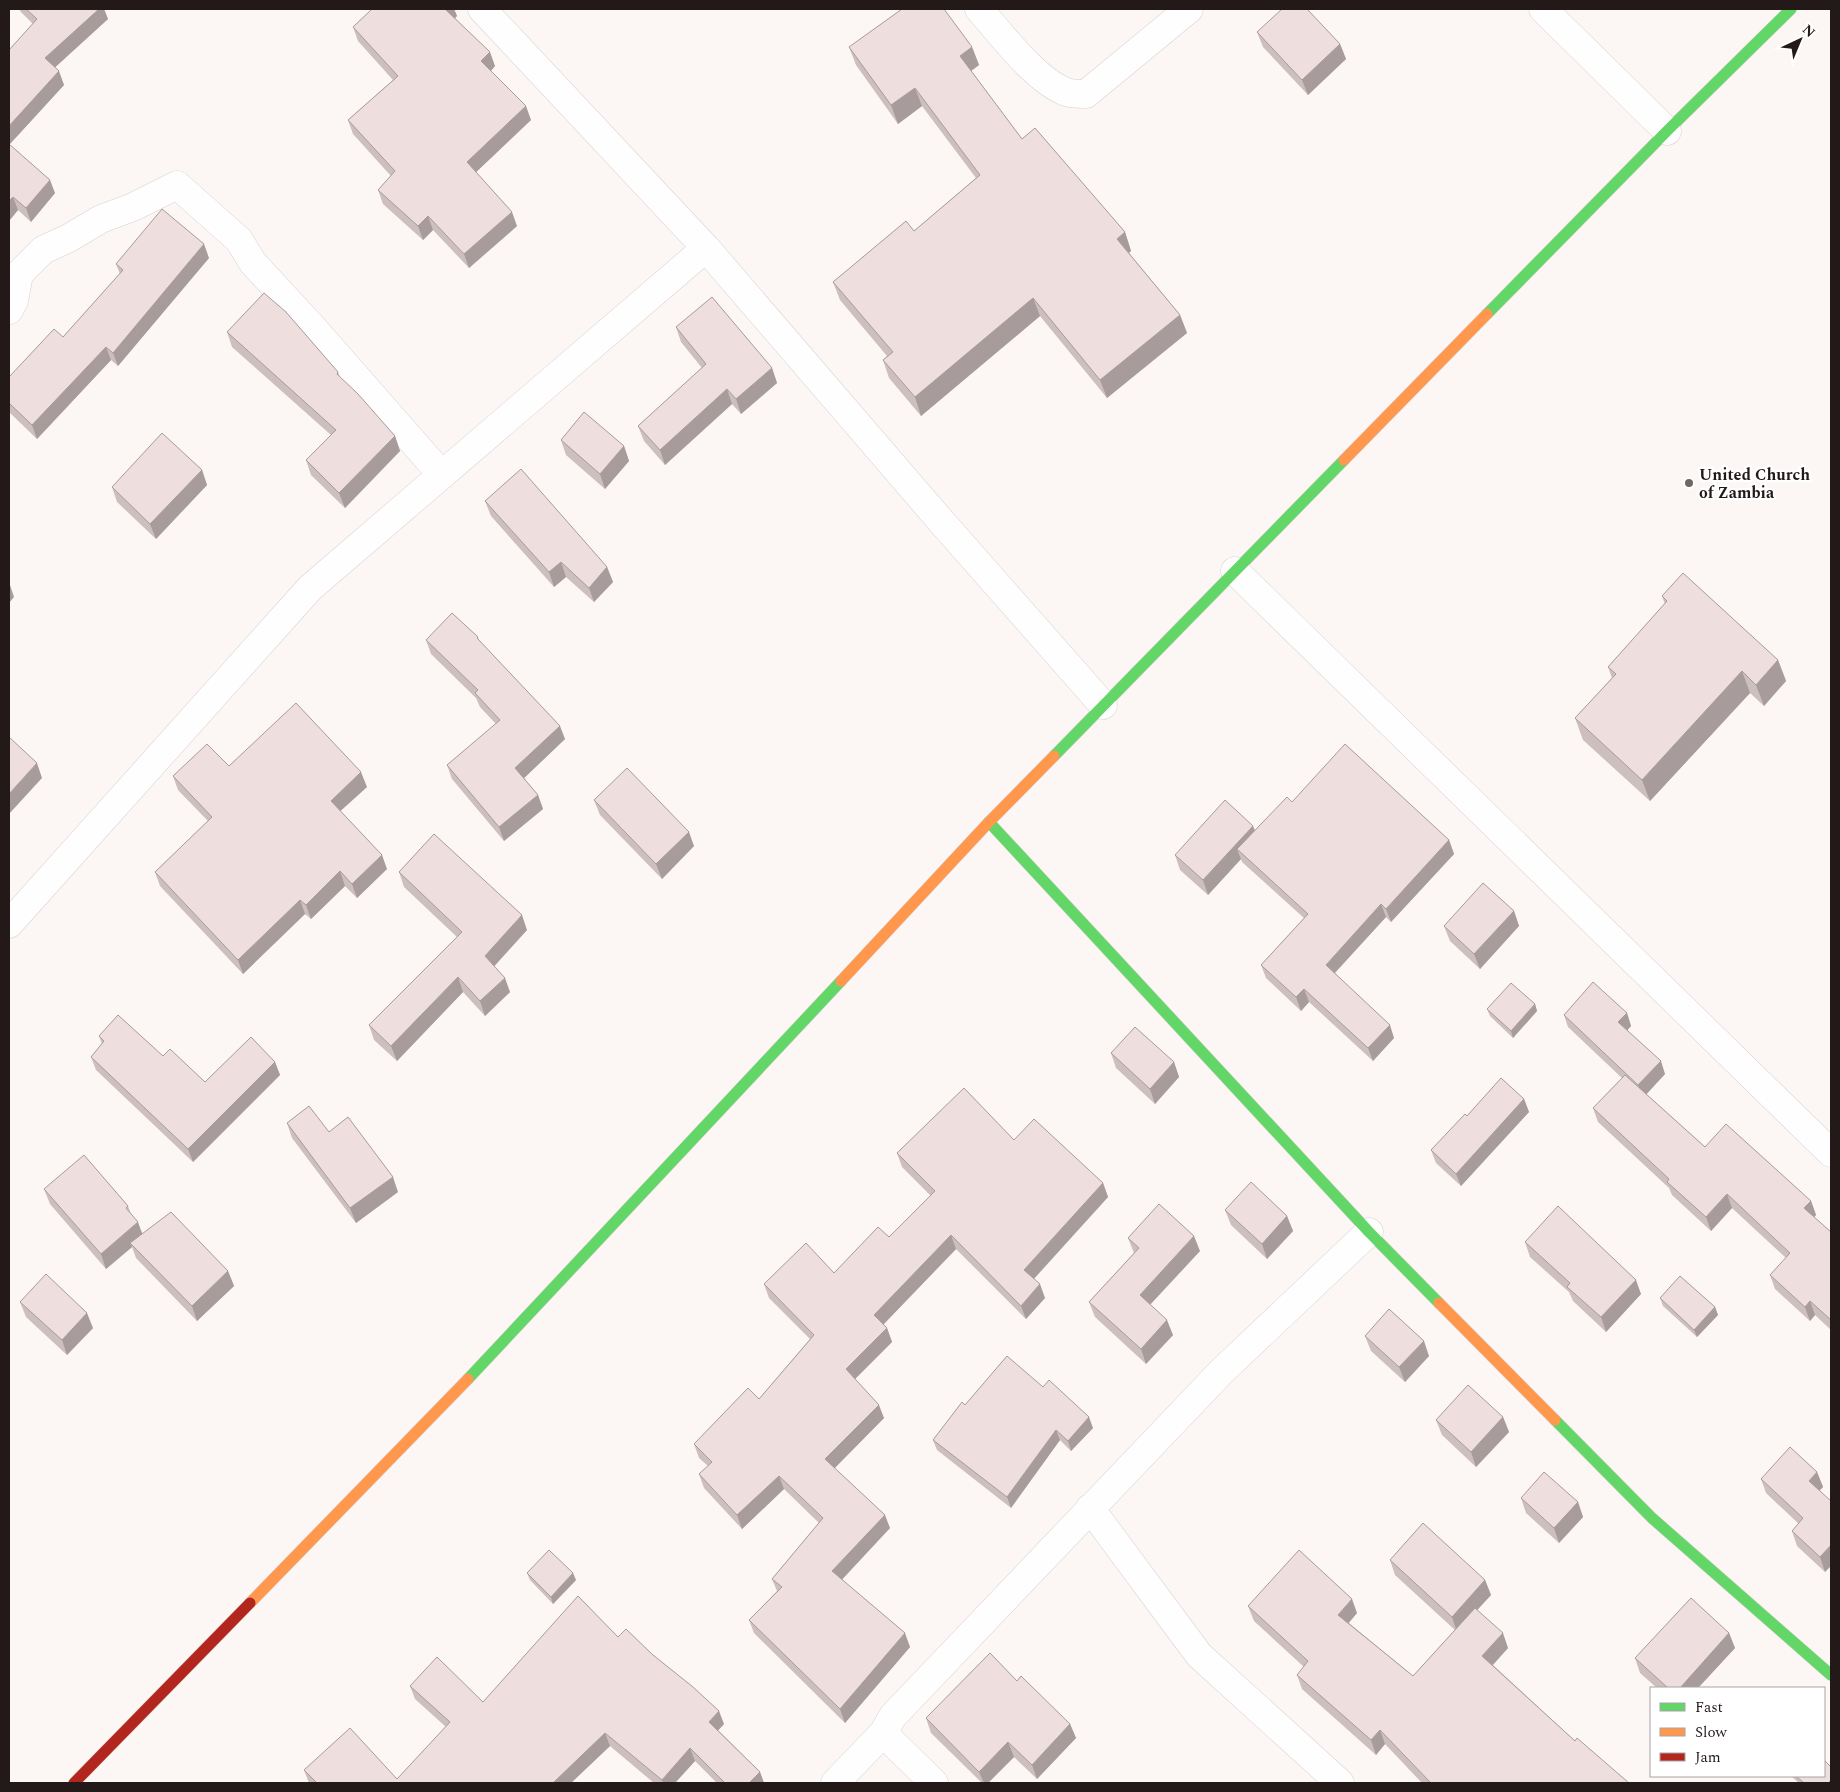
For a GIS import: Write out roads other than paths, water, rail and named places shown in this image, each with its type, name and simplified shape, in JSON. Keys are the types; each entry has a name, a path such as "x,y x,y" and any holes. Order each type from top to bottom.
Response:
{"main road":[{"path":"74,1783 505,1341 989,822 1667,131 1791,9"},
{"path":"989,822 1369,1232 1652,1518 1831,1675"}],"street":[{"path":"482,9 706,248 940,520 1103,705"},
{"path":"979,9 1015,51 1046,80 1067,92 1086,94 1188,9"},
{"path":"1543,9 1667,131"},
{"path":"9,310 14,301 19,274 43,250 69,238 100,219 133,207 177,185 239,240 253,263 314,329 442,475"},
{"path":"9,924 310,588 706,248"},
{"path":"1234,571 1831,1154"},
{"path":"834,1783 883,1733 893,1716 1222,1371 1369,1232"},
{"path":"1090,1508 1199,1655 1340,1783"},
{"path":"883,1733 934,1783"}],"place":[{"name":"United Church of Zambia","path":"1689,483"}]}
